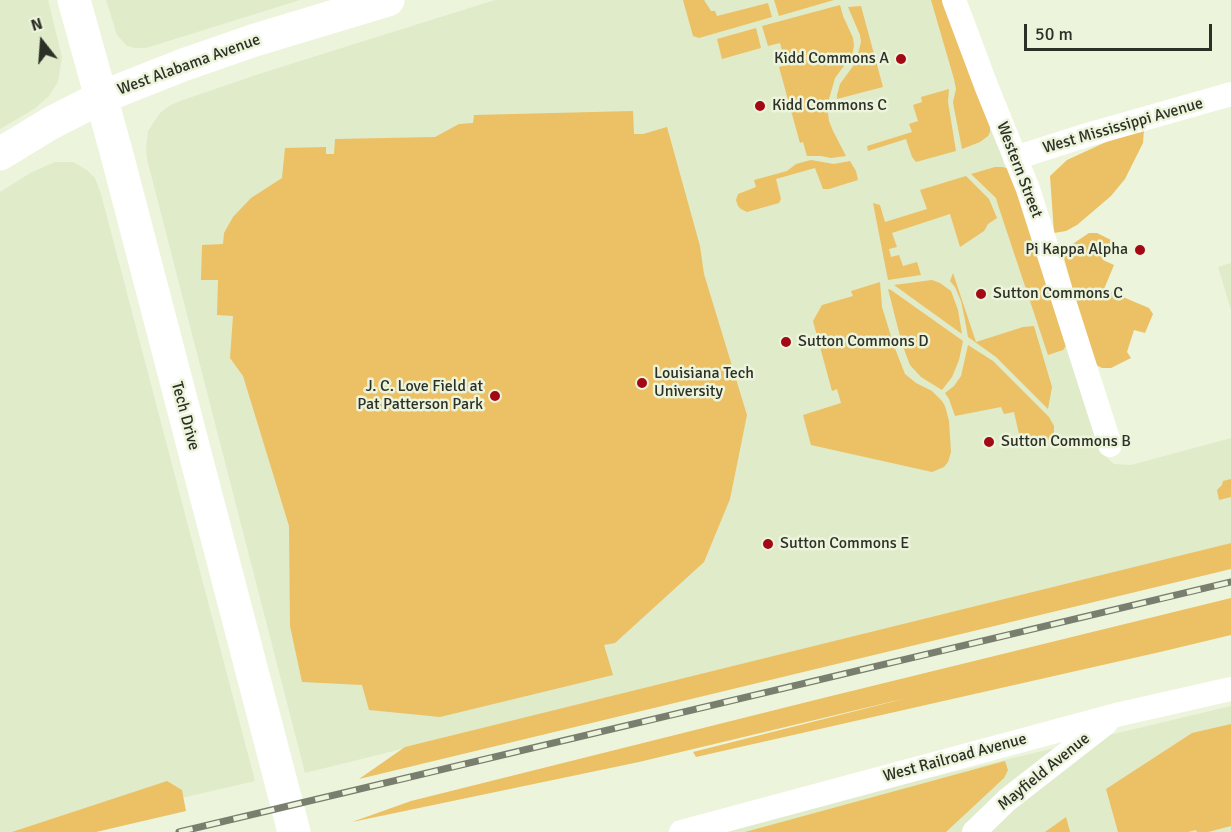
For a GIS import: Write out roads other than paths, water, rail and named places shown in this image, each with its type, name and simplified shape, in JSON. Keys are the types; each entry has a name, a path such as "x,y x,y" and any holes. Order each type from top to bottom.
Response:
{"main road":[{"name":"Tech Drive","path":"74,0 102,97 294,832"},
{"name":"West Alabama Avenue","path":"0,154 51,123 102,97 255,40 388,0"}],"street":[{"name":"Western Street","path":"954,0 1028,189 1110,445"},
{"name":"West Mississippi Avenue","path":"1016,158 1231,94"},
{"name":"West Railroad Avenue","path":"681,832 1116,715 1231,688"},
{"name":"Mayfield Avenue","path":"974,832 1007,800 1116,715"}],"railway":[{"path":"179,832 1231,582"}],"place":[{"name":"Kidd Commons A","path":"901,59"},
{"name":"Kidd Commons C","path":"760,106"},
{"name":"Pi Kappa Alpha","path":"1140,250"},
{"name":"Sutton Commons C","path":"981,294"},
{"name":"Sutton Commons D","path":"786,342"},
{"name":"Louisiana Tech University","path":"642,383"},
{"name":"J. C. Love Field at Pat Patterson Park","path":"495,396"},
{"name":"Sutton Commons B","path":"989,442"},
{"name":"Sutton Commons E","path":"768,544"}]}
